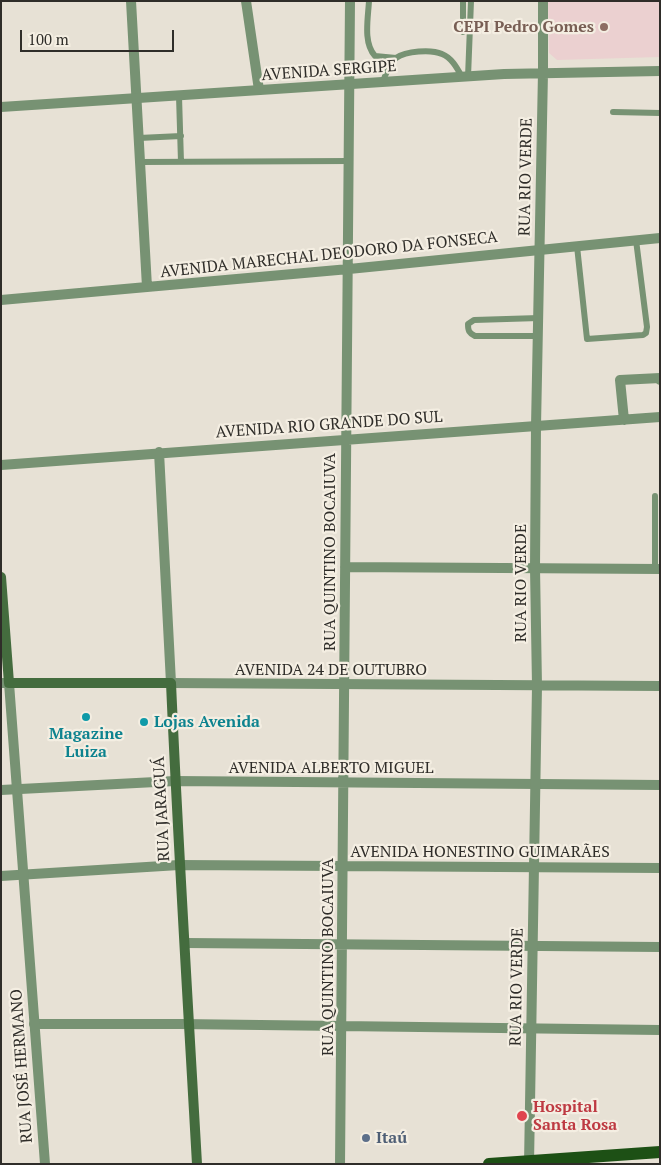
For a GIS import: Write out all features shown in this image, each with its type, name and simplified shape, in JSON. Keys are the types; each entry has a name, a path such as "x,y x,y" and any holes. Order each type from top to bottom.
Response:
{"main road":[{"name":"RUA JOSÉ HERMANO","path":"1,577 5,683"},
{"name":"AVENIDA 24 DE OUTUBRO","path":"5,683 171,683"},
{"name":"RUA JARAGUÁ","path":"171,683 179,865 186,943 197,1164"},
{"path":"489,1164 660,1152"}],"street":[{"path":"131,1 147,287"},
{"path":"246,1 260,90"},
{"name":"RUA QUINTINO BOCAIUVA","path":"340,1164 343,1026 343,783 350,1"},
{"name":"RUA RIO VERDE","path":"529,1162 537,686 535,568 536,426 543,1"},
{"name":"AVENIDA SERGIPE","path":"1,107 543,72 660,71"},
{"name":"AVENIDA MARECHAL DEODORO DA FONSECA","path":"1,300 349,269 660,238"},
{"path":"624,420 620,380 660,378 660,380"},
{"name":"AVENIDA RIO GRANDE DO SUL","path":"1,465 660,417"},
{"name":"RUA JARAGUÁ","path":"159,452 171,683"},
{"path":"345,567 657,569"},
{"name":"RUA JOSÉ HERMANO","path":"5,683 17,789 45,1164"},
{"name":"AVENIDA 24 DE OUTUBRO","path":"171,683 660,686"},
{"name":"AVENIDA ALBERTO MIGUEL","path":"1,790 175,781 660,785"},
{"name":"AVENIDA HONESTINO GUIMARÃES","path":"1,876 179,865 660,868"},
{"path":"186,943 660,947"},
{"path":"34,1024 660,1030"}],"lane":[{"path":"369,1 368,43 370,50 375,56 396,58 418,51 441,53 453,62 465,77"},
{"path":"463,1 463,32"},
{"path":"465,77 471,1"},
{"path":"383,82 396,58"},
{"path":"179,96 181,162"},
{"path":"612,112 660,113"},
{"path":"139,138 181,136"},
{"path":"140,162 349,161"},
{"path":"577,246 587,339 642,335 646,333 647,327 636,240"},
{"path":"538,336 475,336 470,334 468,324 474,320 539,318"},
{"path":"655,496 657,569"}],"shaded area":[{"name":"CEPI Pedro Gomes","path":"548,1 660,1 660,57 557,60 549,53"}],"place":[{"name":"CEPI Pedro Gomes","path":"604,27"},
{"name":"Magazine Luiza","path":"86,717"},
{"name":"Lojas Avenida","path":"144,722"},
{"name":"Hospital Santa Rosa","path":"522,1116"},
{"name":"Itaú","path":"366,1138"}]}
